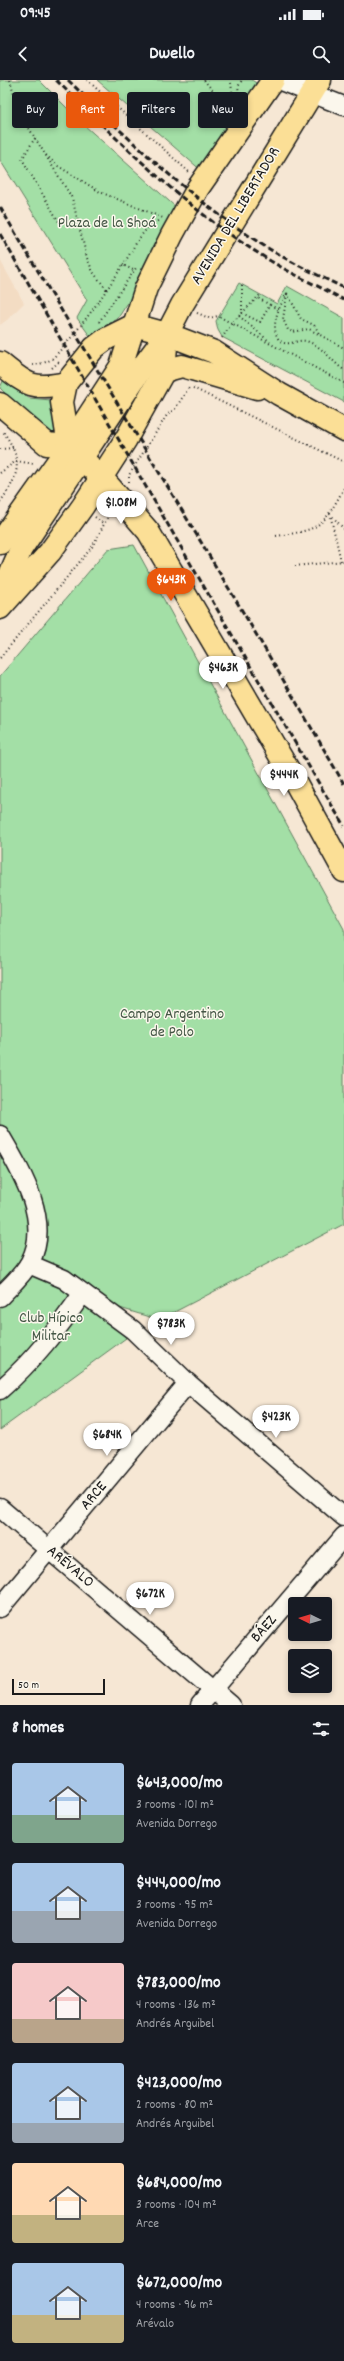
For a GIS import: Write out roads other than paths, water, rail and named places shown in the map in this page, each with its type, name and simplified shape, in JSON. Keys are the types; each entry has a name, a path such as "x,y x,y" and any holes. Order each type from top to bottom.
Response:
{"main road":[{"name":"AVENIDA DEL LIBERTADOR","path":"0,543 76,452 120,366 150,279 198,188 273,80"},
{"name":"AVENIDA DEL LIBERTADOR","path":"0,608 50,552 102,478 158,384 164,371 167,334 214,250 316,86"},
{"path":"344,430 279,394 214,352 167,334 134,325 106,339 94,348 66,383 62,402 76,452 102,478 148,530 292,776 344,871"},
{"name":"AVENIDA DEL LIBERTADOR","path":"120,366 167,334"},
{"path":"0,598 21,549 76,452 167,334"},
{"path":"0,363 26,383 46,388 66,383"},
{"path":"164,371 182,366 194,379 279,394"},
{"path":"3,407 47,444 76,452"}],"street":[{"path":"278,80 316,86 344,106"},
{"path":"0,1135 19,1168 37,1220 34,1253 29,1264 0,1297"},
{"path":"29,1264 64,1279 132,1330 188,1383 344,1517"},
{"path":"0,1390 27,1366 49,1341 83,1293"},
{"name":"ARCE","path":"0,1608 188,1383"},
{"name":"ARÉVALO","path":"0,1508 231,1705"},
{"name":"BÁEZ","path":"200,1705 344,1536"}],"railway":[{"path":"56,80 154,173 206,216 271,261 344,300"},
{"path":"68,80 162,169 212,209 275,253 344,288"},
{"path":"0,207 259,639 344,784"},
{"path":"0,234 344,826"}],"park label":[{"name":"Plaza de la Shoá","path":"107,223"},
{"name":"Campo Argentino de Polo","path":"172,1023"},
{"name":"Club Hípico Militar","path":"51,1327"}]}
